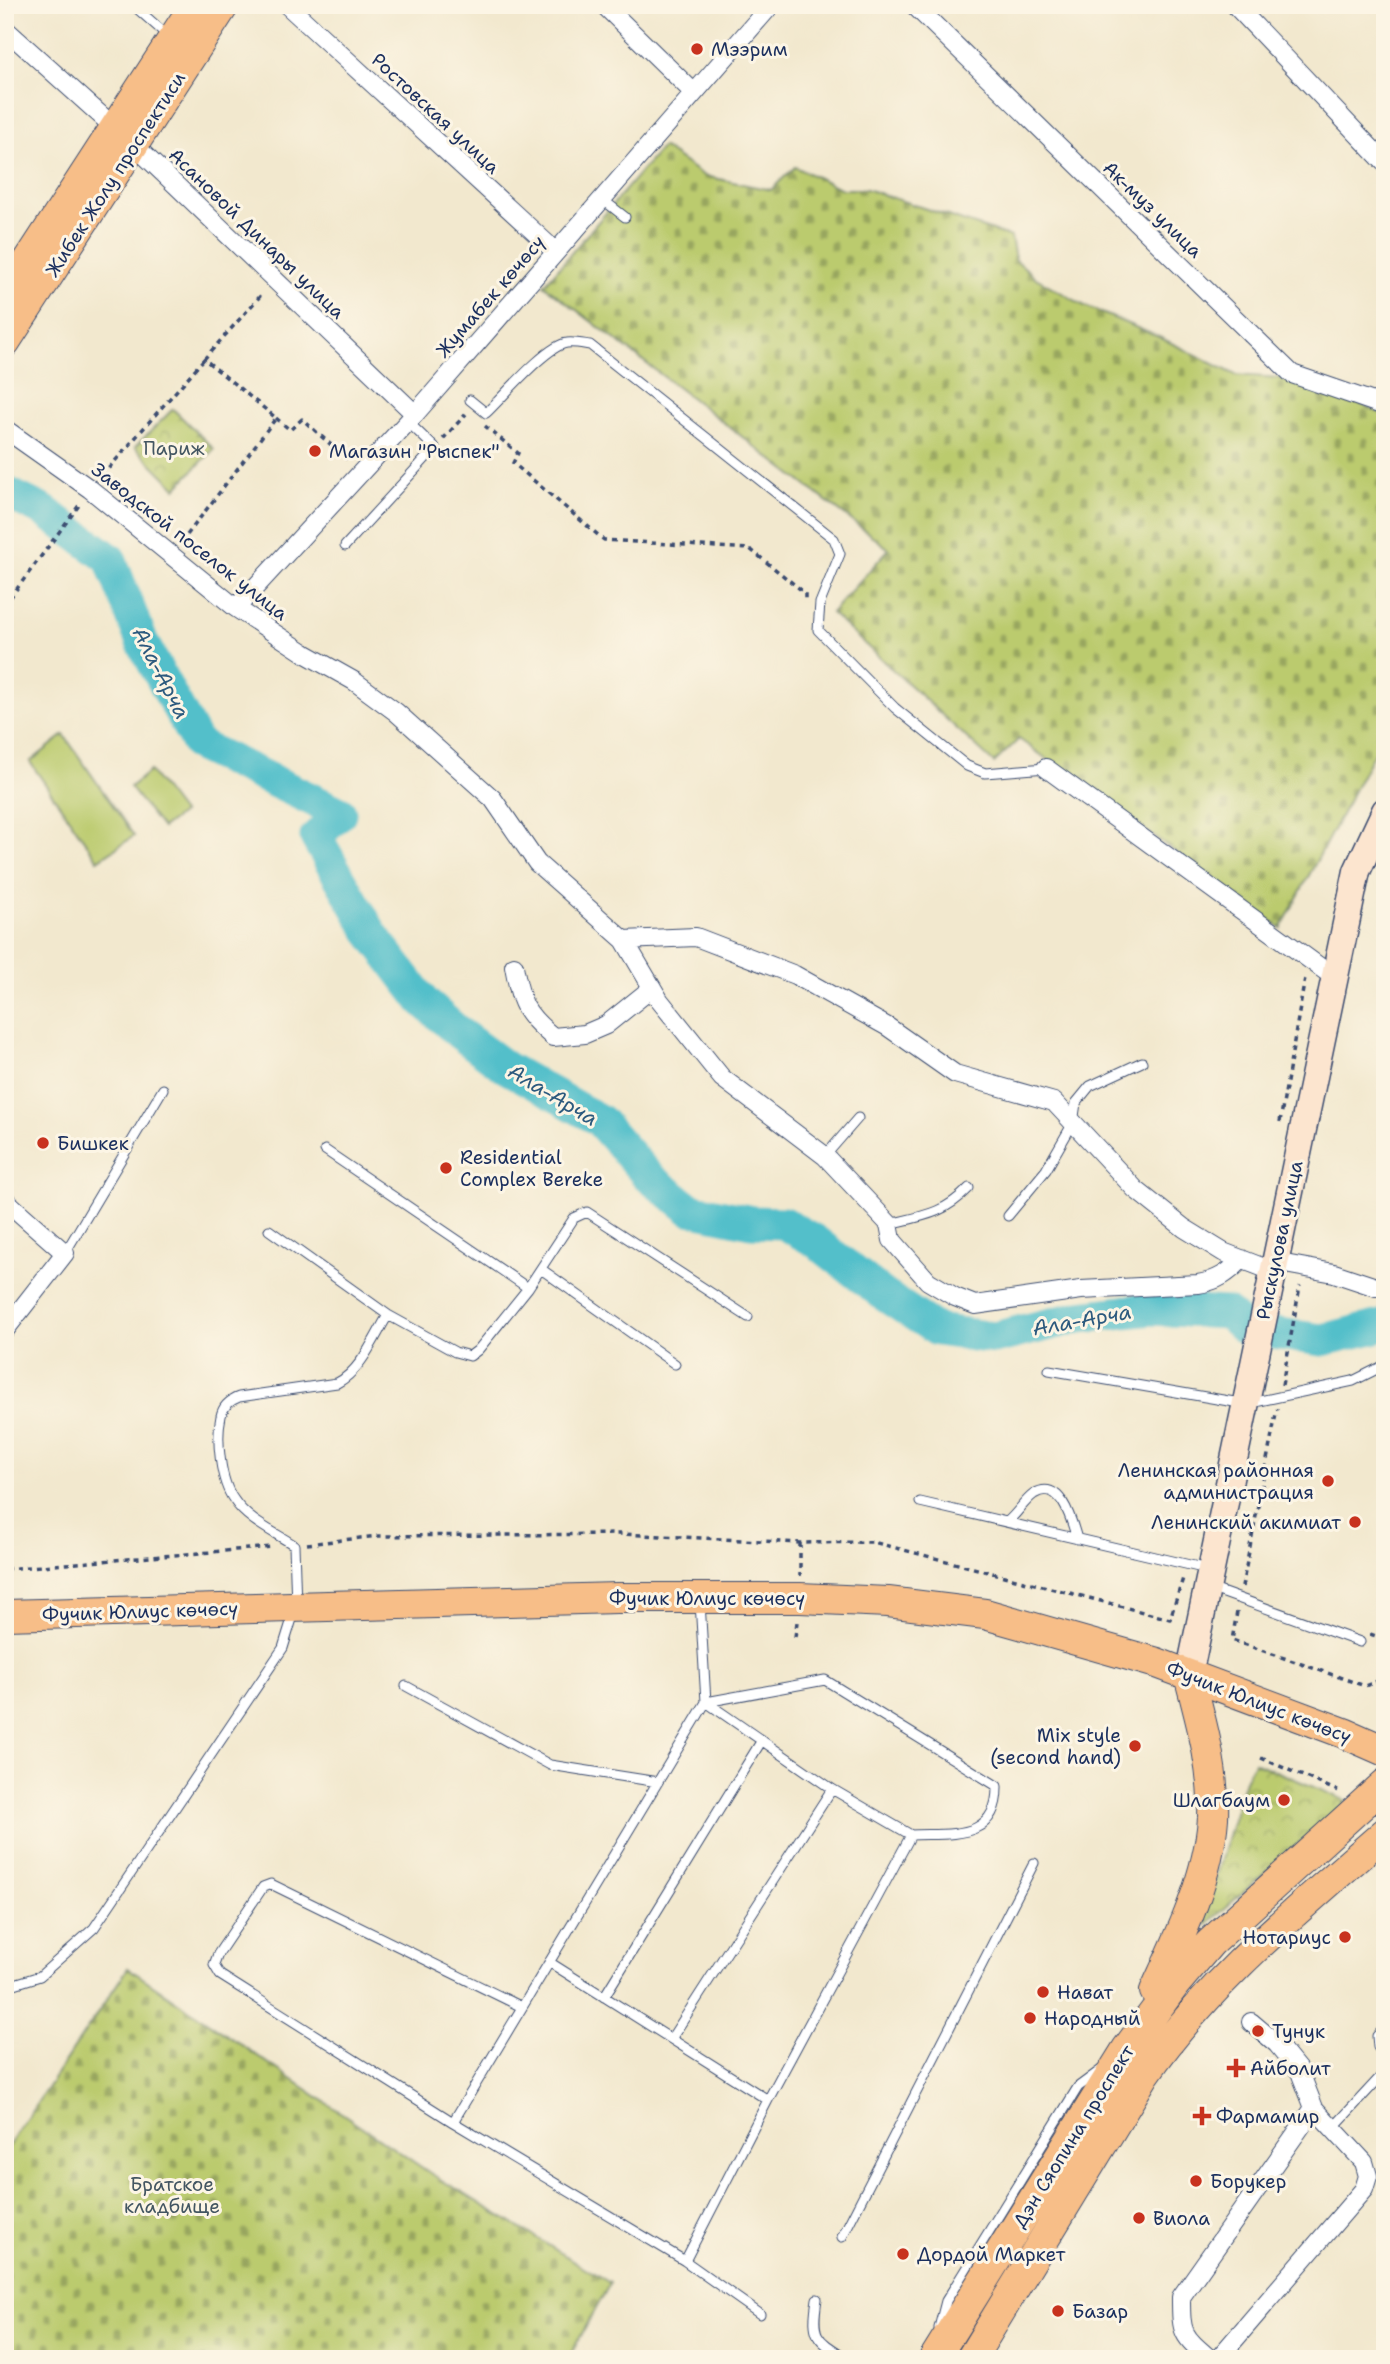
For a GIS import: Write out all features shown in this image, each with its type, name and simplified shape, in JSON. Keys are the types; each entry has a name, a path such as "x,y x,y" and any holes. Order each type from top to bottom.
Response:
{"main road":[{"name":"Жибек Жолу проспектиси","path":"5,342 125,136 172,40 195,5"},
{"name":"Жибек Жолу проспектиси","path":"5,297 224,5"},
{"name":"Рыскулова улица","path":"1189,1675 1357,871 1385,811"},
{"name":"Фучик Юлиус көчөсү","path":"5,1615 700,1598 800,1598 888,1602 985,1614 1157,1663 1385,1751"},
{"path":"1127,2049 1185,1922 1210,1839 1213,1816 1209,1758 1189,1675"},
{"name":"Дэн Сяопина проспект","path":"933,2359 1127,2049 1175,1984 1210,1943 1385,1784"},
{"name":"Дэн Сяопина проспект","path":"971,2359 1166,2044 1242,1960 1385,1833"}],"street":[{"name":"Ростовская улица","path":"288,5 556,252"},
{"path":"604,5 694,93"},
{"name":"Жумабек көчөсү","path":"236,608 412,418 771,5"},
{"name":"Ак-муз улица","path":"914,5 1292,374 1385,406"},
{"path":"1235,5 1385,163"},
{"name":"Асановой Динары улица","path":"5,29 125,136 275,280 412,418"},
{"name":"Заводской поселок улица","path":"5,429 90,489 236,608 306,654 354,681 396,712 493,799 537,863 624,940 660,1001 722,1078 825,1156 889,1224 892,1240 928,1281 975,1305 1081,1290 1211,1282 1228,1273 1242,1259"},
{"path":"1046,768 1335,978"},
{"path":"624,940 696,937 795,975 888,1027 955,1074 1054,1102 1135,1189 1184,1228 1223,1252 1272,1274 1334,1273 1376,1287 1385,1286"},
{"path":"513,966 522,1004 534,1021 553,1037 585,1034 606,1025 652,988"},
{"path":"5,1200 65,1253 5,1330"},
{"path":"1228,2355 1364,2189 1368,2176 1364,2162 1314,2108 1300,2072 1277,2044 1251,2022"},
{"path":"1210,2359 1187,2340 1181,2321 1181,2297 1314,2108"}],"lane":[{"path":"133,5 172,40"},
{"path":"602,199 625,216"},
{"path":"470,400 486,413 532,366 565,342 590,345 834,539 840,554 820,603 818,630 895,708 967,766 985,773 1046,768"},
{"path":"345,545 435,448 412,418"},
{"path":"1008,1216 1046,1170 1073,1123 1076,1103 1090,1086 1142,1062"},
{"path":"65,1253 163,1089"},
{"path":"825,1156 858,1118"},
{"path":"325,1150 528,1287"},
{"path":"889,1224 938,1212 969,1188"},
{"path":"269,1230 388,1315 455,1352 470,1356 478,1350 528,1287 574,1218 582,1212 593,1213 748,1317"},
{"path":"541,1269 675,1364"},
{"path":"5,1987 40,1976 94,1928 284,1648 296,1606 294,1545 246,1514 234,1500 227,1487 220,1456 221,1414 228,1403 239,1397 337,1383 347,1379 388,1315"},
{"path":"1049,1370 1245,1404 1353,1381 1385,1365"},
{"path":"1007,1522 1035,1493 1046,1491 1056,1494 1065,1503 1077,1539"},
{"path":"920,1502 1077,1539 1210,1579 1240,1600 1360,1642"},
{"path":"453,2122 706,1702 700,1598"},
{"path":"825,1681 997,1786 997,1803 982,1826 966,1833 911,1835 832,1789 706,1702 825,1681"},
{"path":"406,1686 550,1765 658,1782"},
{"path":"604,1997 762,1740"},
{"path":"671,2039 832,1789"},
{"path":"685,2261 768,2100 911,1835"},
{"path":"842,2237 1034,1863"},
{"path":"523,2007 271,1884 263,1887 218,1954 214,1965 220,1976 453,2122 685,2261 760,2314"},
{"path":"549,1962 768,2100"},
{"path":"1385,2028 1377,2036 1378,2047 1385,2054"},
{"path":"1333,2128 1385,2071"},
{"path":"817,2299 815,2331 823,2343 848,2359"}],"path":[{"path":"275,280 204,359 290,430 302,419 362,471"},
{"path":"443,439 468,412"},
{"path":"172,555 276,418"},
{"path":"478,420 518,453 513,463 604,540 750,549 805,593 805,612"},
{"path":"1279,1125 1308,957"},
{"path":"1301,1281 1232,1640 1365,1686 1385,1678"},
{"path":"5,1569 378,1536 624,1534 800,1543 873,1542 1170,1619"},
{"path":"1261,1758 1338,1791"}],"green space":[{"path":"662,147 704,176 771,190 795,167 842,189 866,189 1011,237 1015,259 1036,278 1085,306 1161,338 1236,375 1279,378 1342,396 1385,415 1385,732 1281,928 1019,739 994,763 831,613 889,549 544,285"},
{"name":"Париж","path":"173,409 214,449 176,488 135,447"},
{"path":"64,735 134,836 98,860 30,762"},
{"path":"150,771 182,813 162,828 130,787"},
{"path":"1254,1762 1347,1801 1207,1924 1203,1920 1204,1915 1245,1780"},
{"name":"Братское кладбище","path":"128,1968 430,2173 610,2283 568,2359 5,2359 5,2151"}],"waterway":[{"name":"Ала-Арча","path":"5,492 44,511 110,559 142,642 198,745 340,813 316,837 372,934 423,1001 459,1033 505,1067 599,1120 649,1177 690,1209 752,1222 783,1223 815,1241 884,1295 937,1330 994,1338 1080,1317 1151,1309 1227,1313 1245,1329 1322,1340 1385,1325"}],"place":[{"name":"Мээрим","path":"697,49"},
{"name":"Магазин \"Рыспек\"","path":"315,451"},
{"name":"Бишкек","path":"43,1143"},
{"name":"Residential Complex Bereke","path":"446,1168"},
{"name":"Ленинская районная администрация","path":"1328,1481"},
{"name":"Ленинский акимиат","path":"1355,1522"},
{"name":"Mix style (second hand)","path":"1135,1746"},
{"name":"Шлагбаум","path":"1284,1800"},
{"name":"Нотариус","path":"1345,1937"},
{"name":"Нават","path":"1043,1992"},
{"name":"Народный","path":"1030,2018"},
{"name":"Тунук","path":"1258,2031"},
{"name":"Айболит","path":"1236,2068"},
{"name":"Фармамир","path":"1202,2116"},
{"name":"Борукер","path":"1196,2181"},
{"name":"Виола","path":"1139,2218"},
{"name":"Дордой Маркет","path":"903,2254"},
{"name":"Базар","path":"1058,2311"}]}
